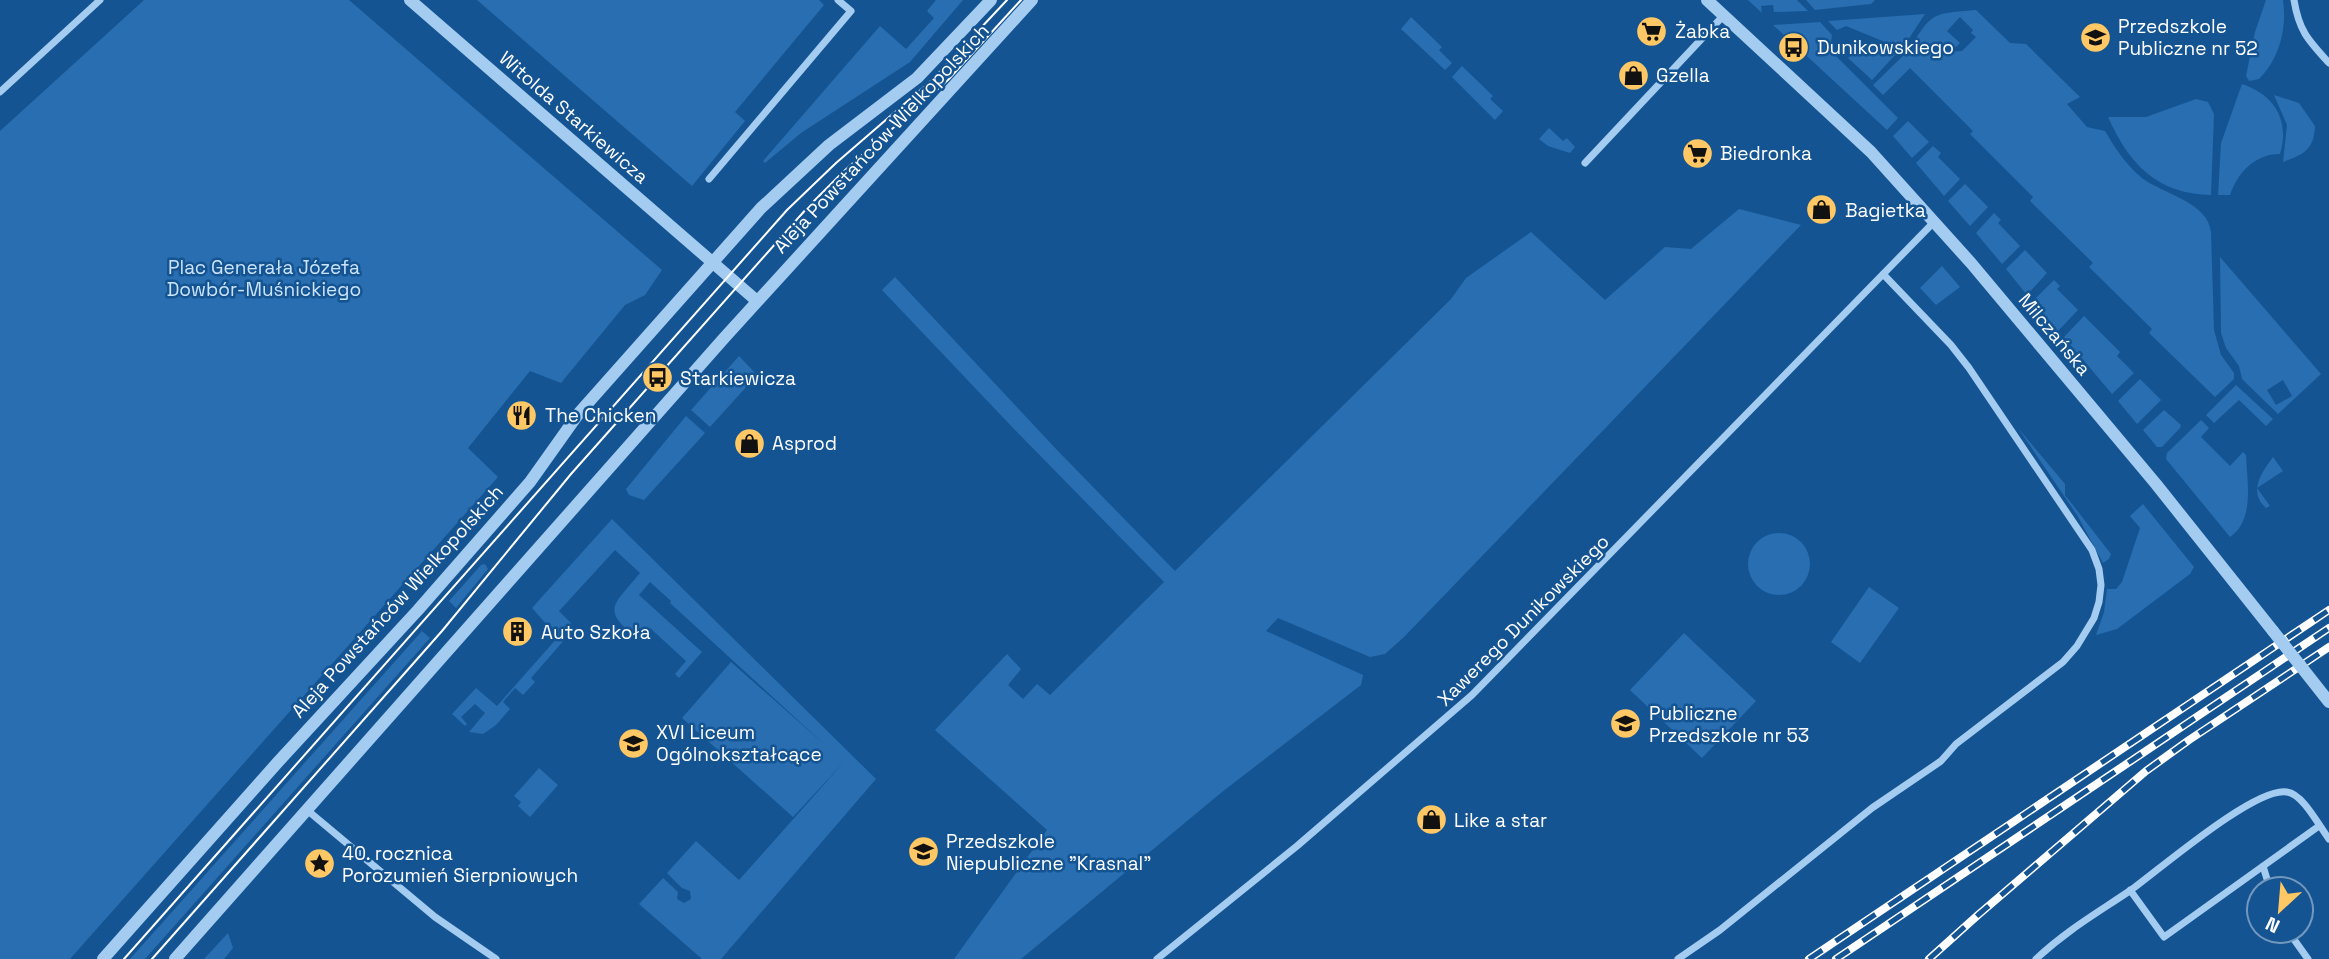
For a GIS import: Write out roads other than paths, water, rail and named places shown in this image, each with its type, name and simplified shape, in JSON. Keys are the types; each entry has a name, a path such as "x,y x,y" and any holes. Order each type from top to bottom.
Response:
{"street":[{"path":"0,92 100,0"},
{"name":"Witolda Starkiewicza","path":"410,0 712,262"},
{"path":"709,179 851,11 838,0"},
{"name":"Aleja Powstańców Wielkopolskich","path":"103,959 530,482 579,414 712,262 783,186 829,145 917,78 991,0"},
{"name":"Aleja Powstańców Wielkopolskich","path":"307,810 757,301 1032,0"},
{"name":"Milczańska","path":"1707,0 1871,152 1934,222 2156,484 2329,702"},
{"path":"2294,0 2303,34 2329,62"},
{"path":"1585,163 1724,15"},
{"name":"Xawerego Dunikowskiego","path":"1157,959 1297,846 1472,695 1934,222"},
{"path":"712,262 757,301"},
{"path":"1678,959 1720,930 1872,808 1941,761 1956,744 2063,662 2077,646 2094,618 2099,602 2099,569 2092,550 1969,368 1883,274"},
{"path":"2036,959 2062,935 2130,890 2226,818 2270,795 2281,791 2291,792 2300,798 2329,839"},
{"path":"174,959 307,810 425,909 496,959"},
{"path":"2130,890 2164,937 2319,826"},
{"path":"2263,866 2266,875"}],"tram line":[{"path":"124,959 787,210 836,163 932,80 1007,0"},
{"path":"152,959 442,631 571,474 808,207 844,171 948,80 1021,0"}],"railway":[{"path":"1809,959 2329,610"},
{"path":"1836,959 2329,628"},
{"path":"1929,959 2146,771 2329,647"}],"place":[{"name":"Żabka","path":"1652,31"},
{"name":"Przedszkole Publiczne nr 52","path":"2095,37"},
{"name":"Dunikowskiego","path":"1794,47"},
{"name":"Gzella","path":"1633,75"},
{"name":"Biedronka","path":"1697,153"},
{"name":"Bagietka","path":"1822,210"},
{"name":"Starkiewicza","path":"657,378"},
{"name":"The Chicken","path":"522,415"},
{"name":"Asprod","path":"749,443"},
{"name":"Auto Szkoła","path":"518,632"},
{"name":"Publiczne Przedszkole nr 53","path":"1626,724"},
{"name":"XVI Liceum Ogólnokształcące","path":"633,743"},
{"name":"Like a star","path":"1431,820"},
{"name":"Przedszkole Niepubliczne \"Krasnal\"","path":"923,852"},
{"name":"40. rocznica Porozumień Sierpniowych","path":"319,864"}],"park label":[{"name":"Plac Generała Józefa Dowbór-Muśnickiego","path":"264,278"}]}
